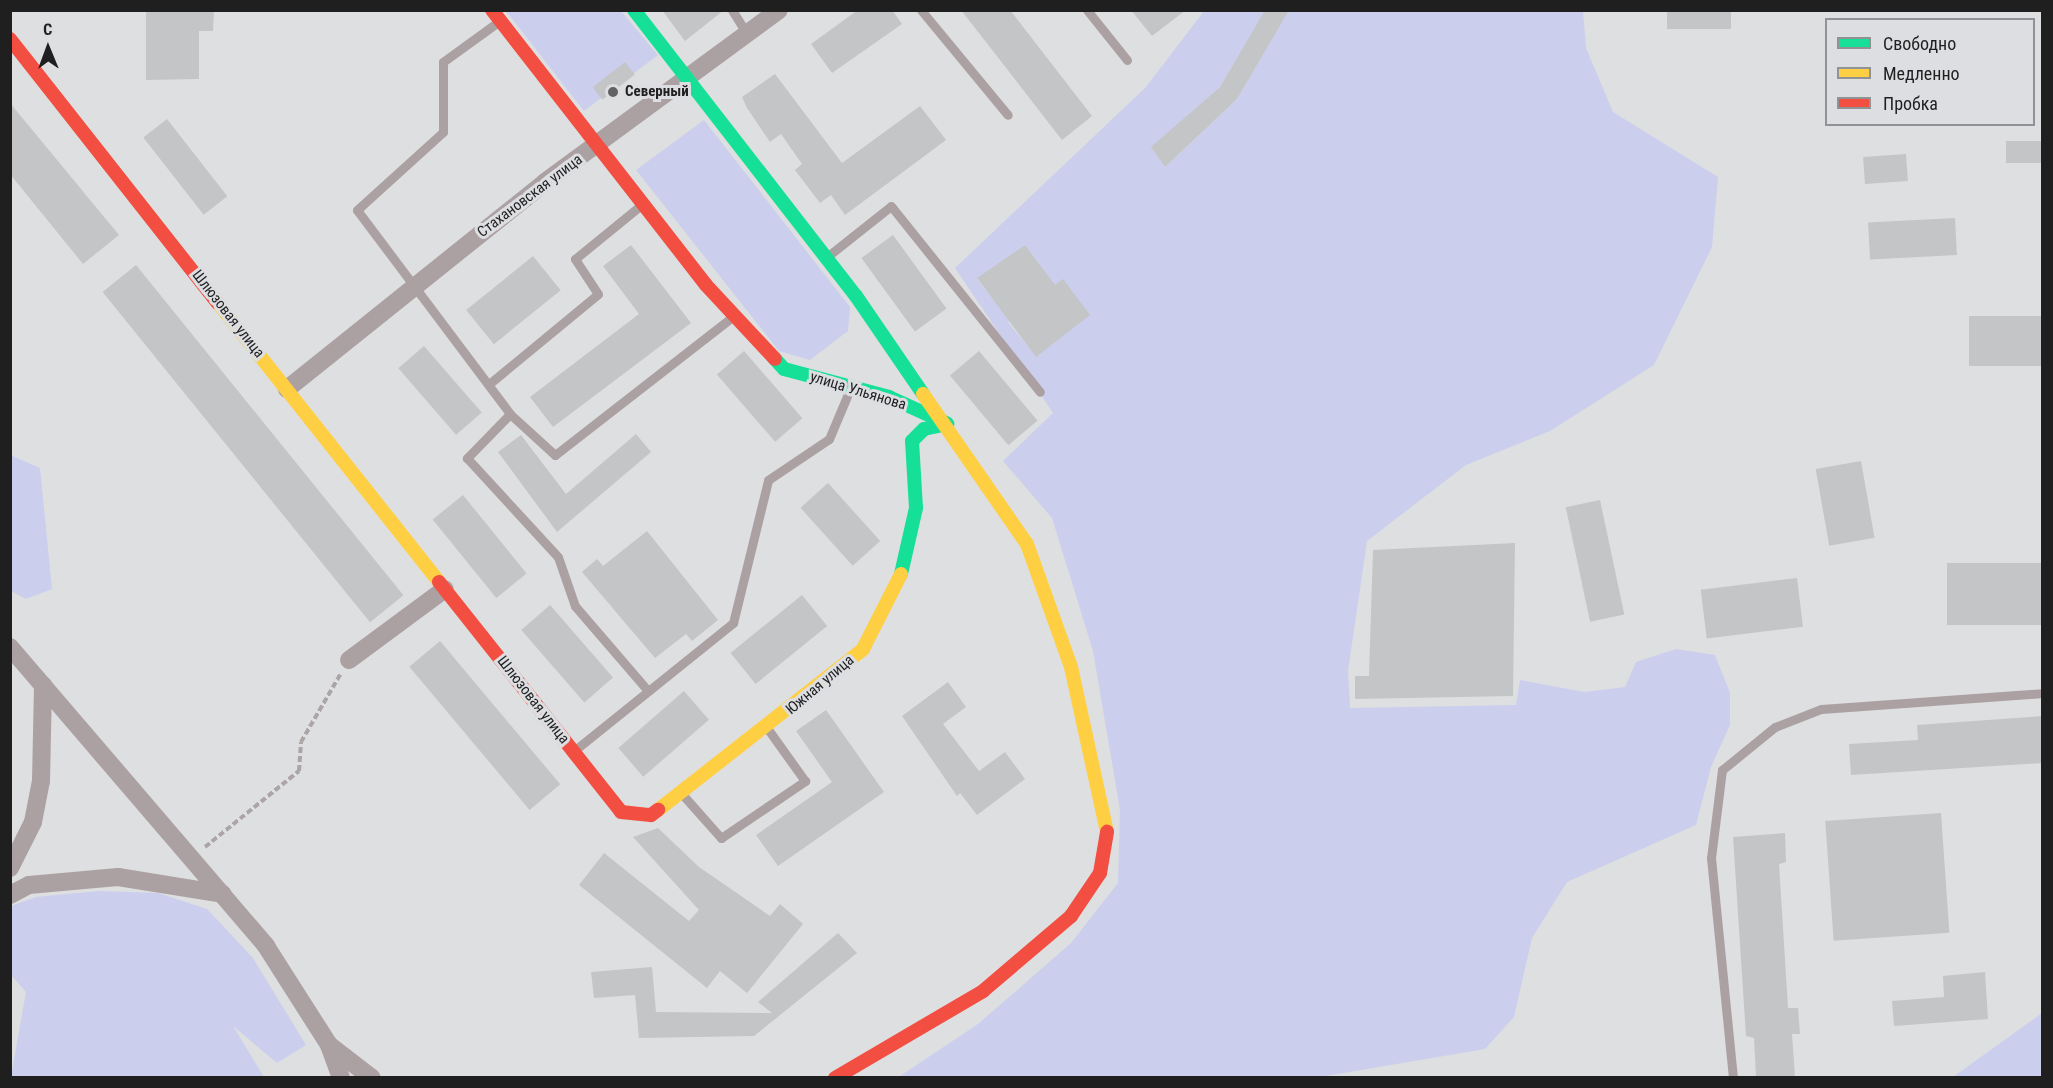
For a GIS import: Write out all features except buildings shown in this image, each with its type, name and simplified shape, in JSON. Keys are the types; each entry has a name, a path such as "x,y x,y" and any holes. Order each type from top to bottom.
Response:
{"street":[{"name":"улица Ульянова","path":"634,10 826,258 946,424"},
{"name":"Стахановская улица","path":"287,389 416,285 779,10"},
{"name":"улица Ульянова","path":"496,16 643,204 734,315 784,369 851,387 946,424"},
{"name":"Шлюзовая улица","path":"10,39 621,812"},
{"name":"Южная улица","path":"621,812 651,815 767,728 862,649 907,562 916,507 912,441 924,429 946,424"},
{"path":"836,1077 983,991 1071,916 1100,873 1109,823 1071,667 1027,544 946,424"},
{"path":"349,660 445,589"},
{"path":"10,647 193,857 266,946 329,1045 340,1077"},
{"path":"10,868 33,822 41,781 43,685"},
{"path":"10,895 29,885 118,876 223,894"},
{"path":"329,1045 372,1077"}],"lane":[{"path":"732,10 747,34"},
{"path":"921,10 1008,116"},
{"path":"1087,10 1127,60"},
{"path":"496,16 443,62 443,132 357,210 416,285 510,414 555,455 734,315"},
{"path":"489,384 598,294 574,259 643,204"},
{"path":"826,258 891,206 1040,392"},
{"path":"573,751 733,623 768,480 829,439 851,387"},
{"path":"510,414 467,458 558,557 575,606 648,691"},
{"path":"1733,1077 1711,858 1722,771 1775,727 1821,709 2043,693"},
{"path":"681,793 721,838 805,781 767,728"}],"path":[{"path":"193,857 299,771 301,742 349,660"}],"shaded area":[{"path":"506,11 621,11 658,55 584,111"},
{"path":"1204,11 1265,11 1220,87 1152,147 1165,167 1237,99 1287,11 1583,11 1586,48 1613,112 1718,177 1712,247 1654,365 1550,431 1466,465 1367,541 1348,671 1350,708 1516,705 1520,680 1584,692 1625,687 1636,662 1676,649 1715,655 1730,693 1730,725 1711,767 1696,825 1567,882 1532,938 1514,1017 1485,1049 1320,1077 897,1078 978,1024 1071,943 1118,883 1120,810 1093,651 1052,518 1003,461 1053,413 955,268 1146,87","holes":["1025,245 1043,269 995,302 977,279","1063,280 1036,356 1008,322"]},
{"path":"704,120 850,307 848,331 810,360 779,351 636,170"},
{"path":"10,455 40,468 52,589 26,599 11,591"},
{"path":"99,891 158,893 207,909 253,958 306,1045 277,1063 233,1026 264,1077 11,1077 26,992 11,975 11,906 36,897"},
{"path":"2042,1013 2042,1077 1953,1077"}],"traffic: fast":[{"path":"634,10 856,296 923,394"},
{"path":"775,359 784,369 889,397 946,423"},
{"path":"901,574 916,508 912,441 924,429 947,424"}],"traffic: slow":[{"path":"218,303 439,582"},
{"path":"923,394 1027,544 1071,667 1107,832"},
{"path":"658,810 863,649 901,574"}],"traffic: jam":[{"path":"492,10 706,285 775,359"},
{"path":"10,39 218,303"},
{"path":"439,582 621,812 651,815 658,810"},
{"path":"835,1078 983,991 1071,916 1100,873 1107,832"}],"place":[{"name":"Северный","path":"613,92"}]}
